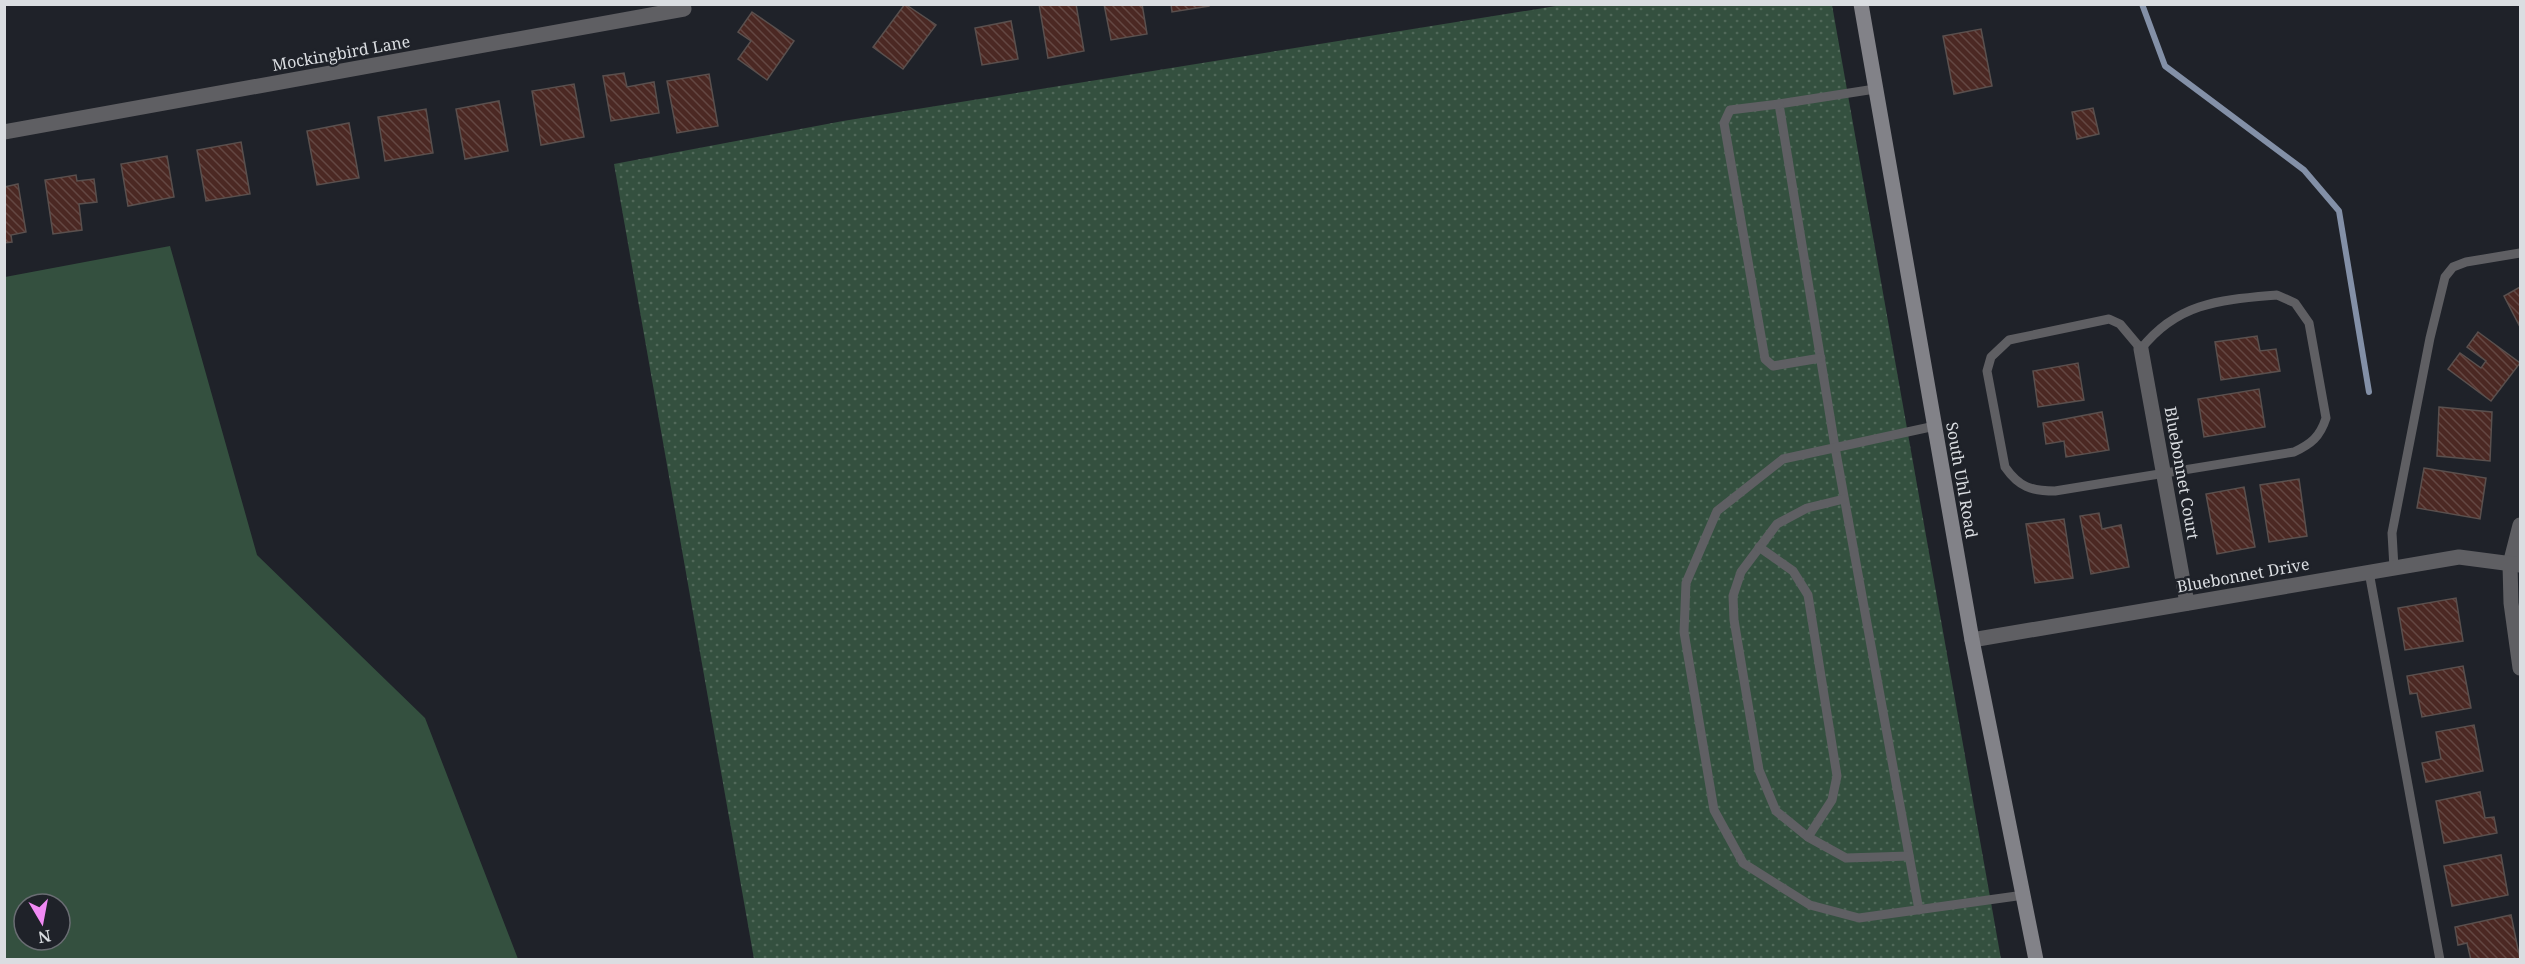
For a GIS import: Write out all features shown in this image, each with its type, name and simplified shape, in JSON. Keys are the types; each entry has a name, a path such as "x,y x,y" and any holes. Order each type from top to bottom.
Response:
{"main road":[{"name":"South Uhl Road","path":"1861,4 1972,640 2036,960"}],"street":[{"name":"Mockingbird Lane","path":"4,132 683,7"},
{"name":"Bluebonnet Court","path":"2141,348 2187,603"},
{"path":"2520,525 2511,603 2520,668"},
{"name":"Bluebonnet Drive","path":"1972,640 2458,557 2515,564"}],"lane":[{"path":"1821,358 1773,366 1765,359 1724,123 1730,110 1875,89"},
{"path":"1779,104 1835,447 1919,910"},
{"path":"2394,568 2392,533 2430,338 2445,277 2453,267 2520,252"},
{"path":"2277,295 2295,303 2309,322 2326,418 2322,431 2310,444 2294,452 2055,492 2025,488 2014,480 2005,467 1987,370 1991,357 2009,340 2109,319 2120,324 2141,348 2161,325 2178,314 2208,303 2277,295"},
{"path":"1935,426 1783,459 1717,511 1686,583 1684,632 1714,810 1743,863 1810,905 1859,918 2024,895"},
{"path":"1845,499 1808,508 1777,524 1741,572 1733,596 1734,620 1759,770 1776,811 1808,837 1846,858 1910,856"},
{"path":"1759,548 1793,571 1808,595 1837,776 1832,800 1808,837"},
{"path":"2369,572 2440,960"}],"green space":[{"path":"1562,5 1832,5 2001,959 754,959 614,164 843,121"},
{"path":"170,246 257,555 425,718 518,959 5,959 5,277"}],"building":[{"path":"905,4 936,25 903,69 873,47"},
{"path":"1039,4 1076,4 1084,51 1048,58"},
{"path":"1104,4 1142,4 1147,34 1111,40"},
{"path":"1171,4 1209,4 1209,6 1172,12"},
{"path":"752,12 794,41 767,80 738,59 751,41 738,32"},
{"path":"1011,21 1018,59 982,65 975,28"},
{"path":"1981,29 1992,86 1954,94 1943,36"},
{"path":"624,73 627,87 654,82 659,113 611,121 603,76"},
{"path":"709,74 718,126 677,133 667,81"},
{"path":"574,84 584,137 541,145 532,91"},
{"path":"499,101 508,151 465,159 456,109"},
{"path":"2093,108 2099,134 2077,139 2072,112"},
{"path":"426,109 433,153 385,161 378,117"},
{"path":"349,123 359,178 317,185 307,131"},
{"path":"241,142 250,194 206,201 197,150"},
{"path":"167,156 174,197 128,206 121,164"},
{"path":"76,175 77,181 94,179 97,202 79,204 82,230 53,234 45,180"},
{"path":"18,184 26,232 11,235 12,242 4,243 4,187"},
{"path":"2520,287 2520,327 2504,296"},
{"path":"2478,332 2520,363 2491,401 2448,369 2460,353 2481,368 2486,361 2467,347"},
{"path":"2257,336 2260,351 2276,349 2280,371 2221,380 2215,342"},
{"path":"2078,363 2084,400 2038,407 2033,371"},
{"path":"2259,389 2265,427 2204,437 2198,399"},
{"path":"2439,407 2492,412 2490,461 2437,456"},
{"path":"2102,412 2109,450 2066,457 2064,441 2046,444 2043,423"},
{"path":"2424,468 2486,478 2480,519 2417,508"},
{"path":"2299,479 2307,536 2269,542 2260,485"},
{"path":"2244,487 2255,547 2217,554 2206,494"},
{"path":"2099,513 2102,529 2121,525 2129,567 2091,574 2080,516"},
{"path":"2064,519 2073,578 2035,583 2026,524"},
{"path":"2456,598 2463,641 2405,650 2398,608"},
{"path":"2463,666 2471,708 2422,717 2417,693 2410,694 2407,676"},
{"path":"2474,725 2483,771 2426,782 2422,763 2441,759 2436,732"},
{"path":"2480,792 2485,818 2494,817 2497,833 2444,843 2436,801"},
{"path":"2501,855 2508,895 2452,906 2444,866"},
{"path":"2511,915 2520,959 2471,960 2467,943 2458,945 2455,927"}],"waterway":[{"path":"2142,4 2165,66 2304,170 2339,211 2369,392"}]}
